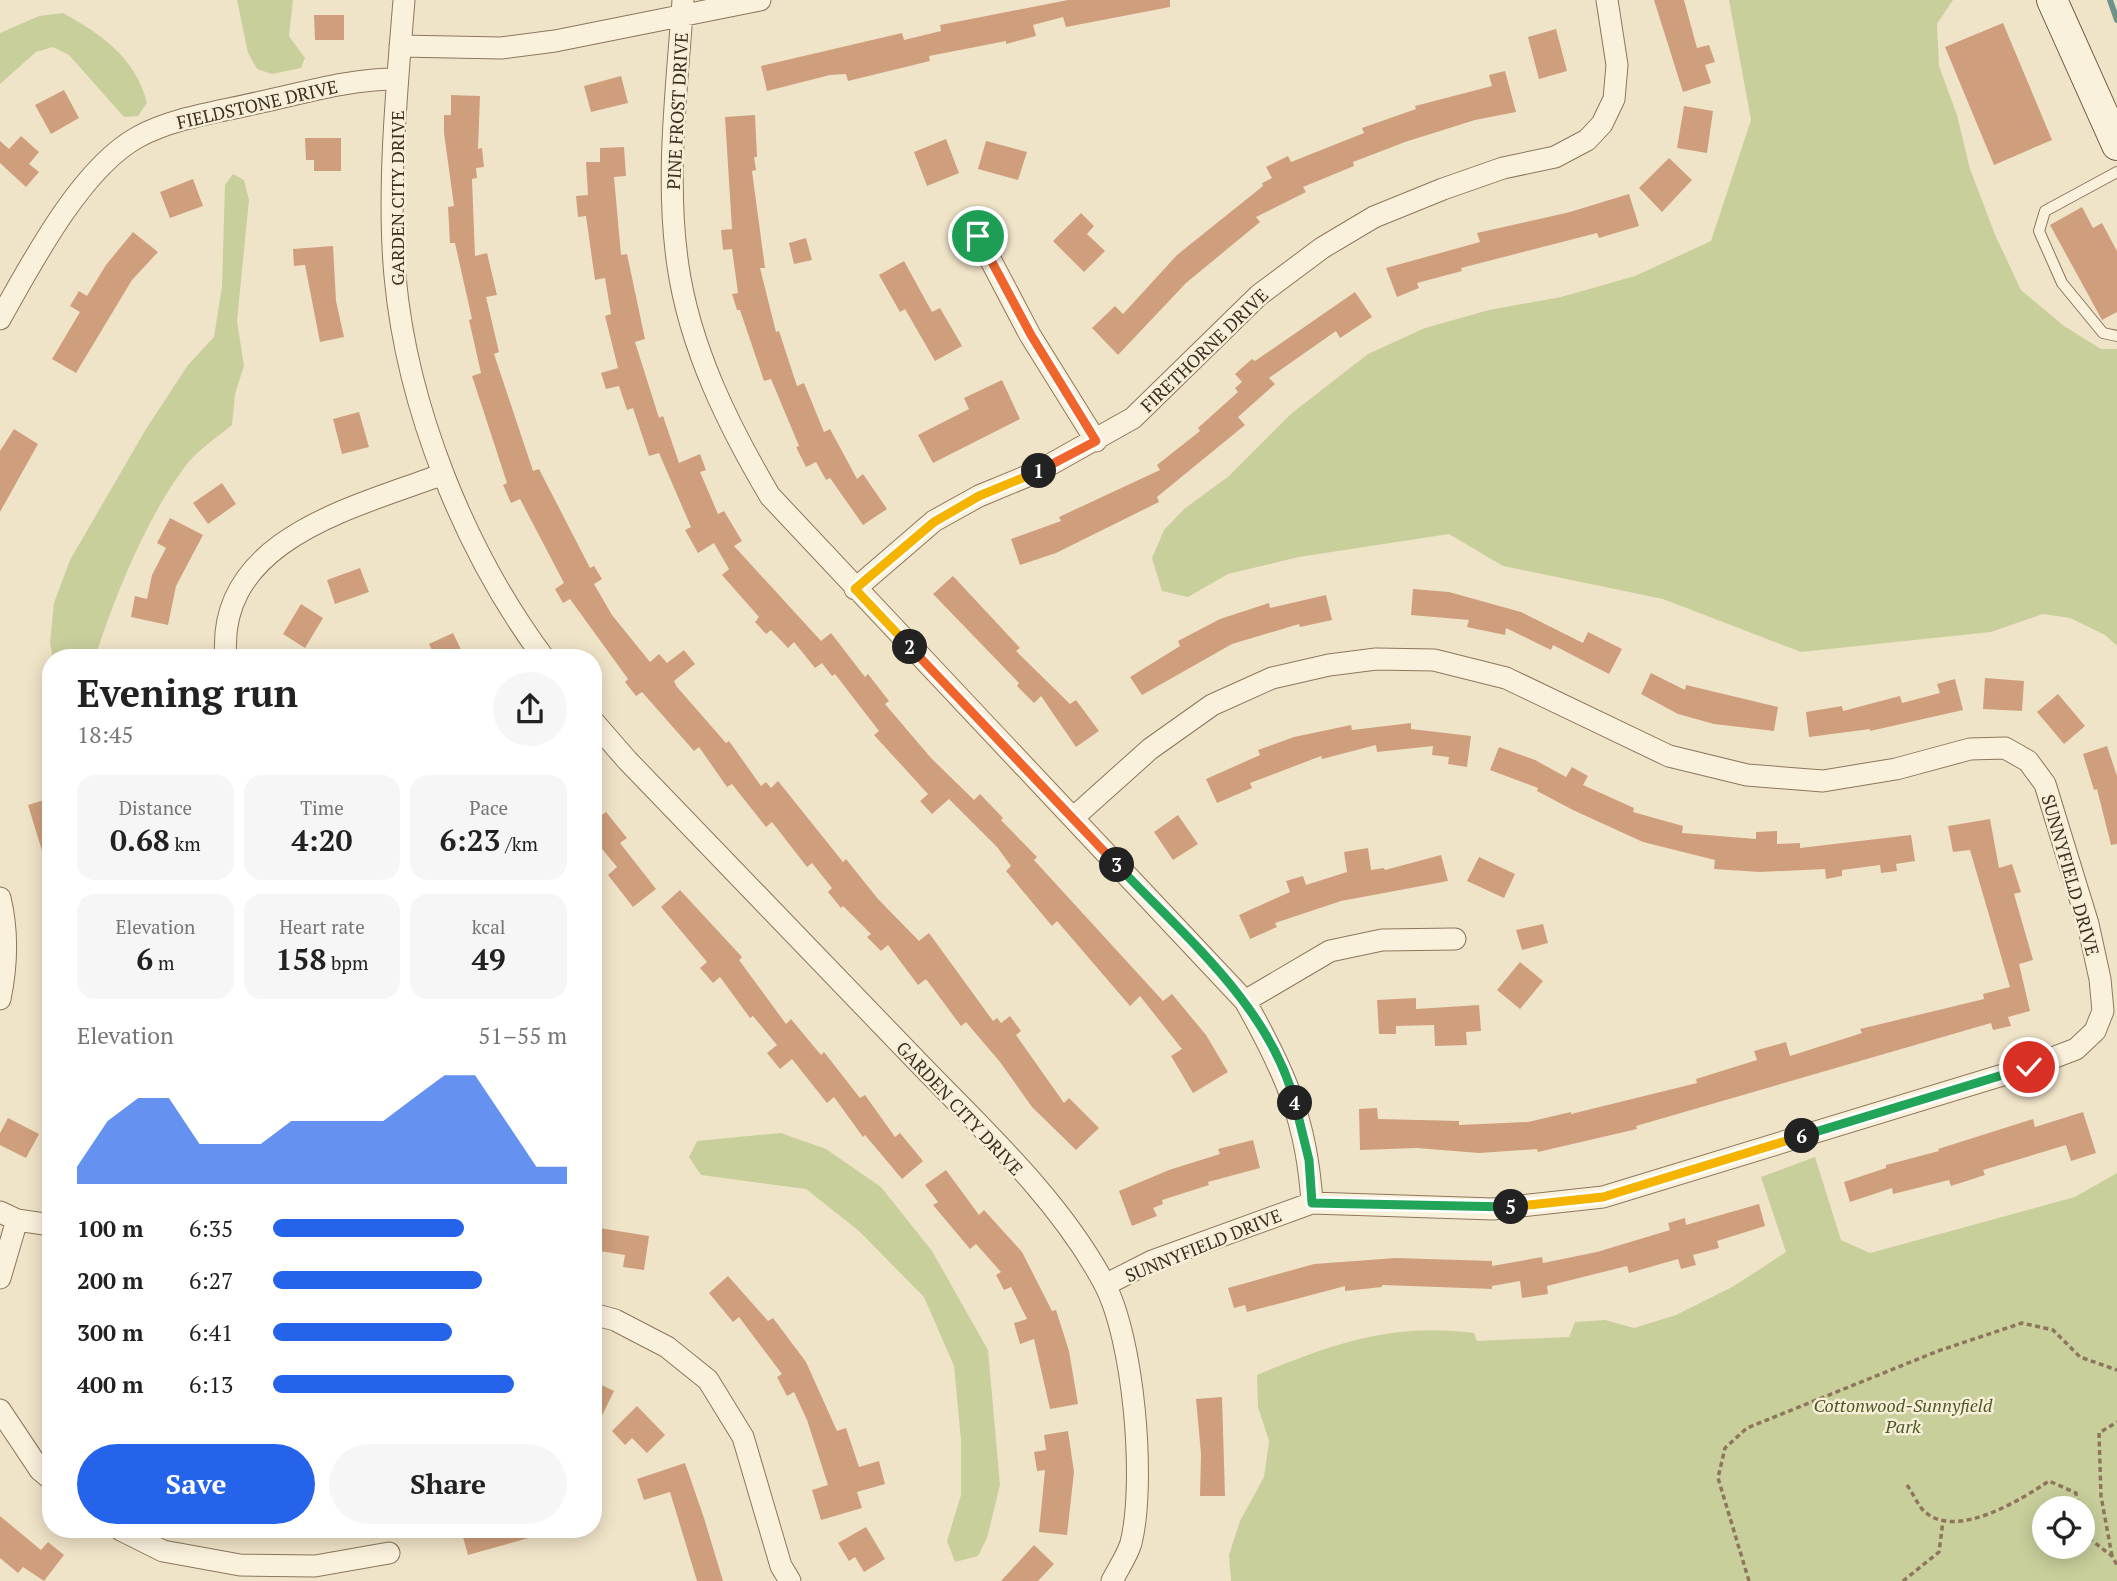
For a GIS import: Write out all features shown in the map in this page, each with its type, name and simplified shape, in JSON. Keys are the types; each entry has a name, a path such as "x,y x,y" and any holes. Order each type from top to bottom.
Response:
{"main road":[{"path":"2052,0 2117,145"}],"street":[{"name":"GARDEN CITY DRIVE","path":"404,0 397,79 395,276 410,364 443,474 480,561 537,649"},
{"path":"400,47 500,48 682,8 760,0"},
{"name":"FIRETHORNE DRIVE","path":"855,589 934,522 979,496 1037,472 1133,418 1259,295 1322,248 1374,217 1443,188 1503,168 1555,157 1587,140 1602,124 1615,99 1618,65 1607,0"},
{"name":"PINE FROST DRIVE","path":"682,8 671,182 678,266 690,322 733,433 770,496 1245,1001 1292,1091 1309,1160 1312,1203"},
{"name":"FIELDSTONE DRIVE","path":"0,319 48,236 76,197 99,170 136,138 177,122 348,82 397,79"},
{"path":"978,236 1031,335 1096,441"},
{"path":"225,649 224,638 238,596 262,557 305,526 443,474"},
{"name":"SUNNYFIELD DRIVE","path":"1073,818 1150,749 1212,705 1272,678 1329,665 1376,659 1434,660 1506,678 1669,756 1747,775 1823,780 1896,769 1970,749 2005,748 2028,761 2045,785 2088,924 2100,979 2103,1010 2095,1031 2076,1049 2029,1067 1603,1197 1493,1209 1312,1203 1152,1261 1105,1285"},
{"name":"GARDEN CITY DRIVE","path":"602,731 1058,1213 1105,1285 1122,1340 1136,1411 1136,1493 1130,1545 1112,1581"},
{"path":"0,898 7,925 0,999"},
{"path":"1245,1001 1330,951 1382,940 1455,939"},
{"path":"0,1278 9,1216 42,1223"},
{"path":"602,1316 615,1320 667,1347 708,1380 743,1437 781,1566 790,1581"},
{"path":"0,1410 42,1472"},
{"path":"137,1538 163,1551 240,1565 315,1566 389,1553"}],"lane":[{"path":"2117,172 2045,211 2039,231 2062,283 2103,333 2117,336"}],"path":[{"path":"1749,1581 1718,1478 1726,1448 1747,1428 1938,1351 2022,1323 2053,1330 2080,1357 2117,1370"},
{"path":"2117,1422 2099,1433 2101,1496 2112,1556 2117,1565"},
{"path":"1907,1485 1926,1513 1943,1520 1988,1517 2049,1481 2076,1493 2076,1496"},
{"path":"1903,1581 1939,1552 1943,1520"},
{"path":"2095,1545 2112,1556"}],"green space":[{"path":"237,0 293,0 289,36 305,58 301,68 272,74 257,69 248,53"},
{"path":"1729,0 1953,0 1937,24 1939,66 1957,115 1970,169 1996,237 2021,290 2064,326 2101,349 2117,349 2117,646 2105,635 2070,618 2043,614 1991,632 1801,652 1663,599 1503,566 1449,534 1299,557 1228,574 1188,597 1162,591 1152,558 1164,530 1184,509 1229,476 1292,413 1368,354 1425,328 1489,310 1561,297 1635,276 1711,241 1751,120"},
{"path":"63,13 91,30 126,60 142,87 147,103 138,116 124,117 69,55 53,47 36,52 0,84 0,33 39,16"},
{"path":"233,174 244,180 249,200 237,321 244,366 235,394 232,425 189,462 170,488 121,585 98,649 51,649 54,603 70,560 146,429 188,365 214,337 222,286 225,185"},
{"path":"781,1133 826,1149 881,1187 932,1251 988,1350 1000,1485 987,1538 978,1556 955,1562 947,1541 961,1495 961,1440 954,1366 924,1297 859,1231 806,1189 701,1175 689,1157 697,1141"},
{"name":"Cottonwood-Sunnyfield Park","path":"1815,1157 1841,1240 1870,1253 2075,1197 2117,1173 2117,1581 1231,1581 1229,1555 1240,1521 1264,1477 1269,1441 1258,1407 1257,1375 1337,1345 1389,1333 1444,1330 1474,1333 1477,1341 1569,1337 1575,1322 1605,1320 1634,1328 1676,1315 1734,1286 1786,1252 1761,1177"}],"building":[{"path":"1068,0 1170,0 1170,7 1066,27 1063,17 1033,25 1036,36 1006,44 1006,41 929,56 930,61 848,81 846,74 830,75 767,91 761,66 902,33 904,40 941,31 940,25"},
{"path":"1654,0 1684,0 1697,48 1709,45 1715,62 1705,65 1711,83 1683,92"},
{"path":"314,15 344,15 344,40 315,40"},
{"path":"2003,23 2052,140 1994,165 1945,47"},
{"path":"1556,29 1567,71 1539,79 1528,37"},
{"path":"1505,71 1516,112 1475,120 1405,142 1353,162 1354,166 1303,187 1306,192 1256,217 1260,222 1186,283 1118,355 1092,328 1115,306 1123,314 1177,255 1263,186 1262,183 1272,178 1266,167 1288,156 1291,162 1364,133 1362,128 1416,109 1415,106 1492,86 1489,75"},
{"path":"621,76 628,103 591,112 584,86"},
{"path":"64,90 79,118 51,134 35,105"},
{"path":"451,95 480,96 478,149 482,148 484,167 476,168 477,178 472,179 475,256 487,253 497,295 486,297 499,352 494,354 533,471 539,469 590,568 594,566 602,579 594,584 612,615 650,662 659,654 667,663 684,650 695,664 674,681 677,687 726,743 729,741 761,786 766,782 771,788 778,781 843,862 846,859 878,899 919,941 929,933 993,1021 997,1018 1001,1023 1010,1016 1021,1031 1016,1035 1064,1103 1069,1098 1099,1128 1076,1150 1032,1107 1000,1062 966,1022 961,1026 926,979 918,985 888,945 881,951 867,937 871,934 843,906 841,908 828,892 832,888 812,863 807,867 772,822 766,827 732,784 727,787 699,747 694,751 642,692 636,696 625,682 628,679 570,599 563,603 555,589 564,583 520,499 511,503 503,485 507,483 472,376 481,373 455,243 450,243 448,207 454,206 444,115 451,115"},
{"path":"1684,106 1713,111 1707,153 1677,148"},
{"path":"755,115 757,157 754,157 756,170 752,171 765,268 760,268 776,332 779,331 797,386 804,383 824,432 830,429 857,479 863,474 887,509 863,525 830,478 826,480 816,462 806,467 771,379 764,381 732,294 738,293 732,249 723,250 721,230 732,229 725,117"},
{"path":"21,136 39,152 29,164 39,172 26,187 0,163 0,141 9,149"},
{"path":"305,138 341,138 341,171 314,171 314,160 306,160"},
{"path":"946,139 959,173 927,186 914,152"},
{"path":"986,141 1027,152 1018,180 978,169"},
{"path":"624,147 626,176 614,177 621,255 627,254 645,339 635,342 659,418 663,416 679,463 700,454 706,470 700,472 718,514 724,511 742,541 734,546 821,641 831,633 865,677 868,674 889,701 885,704 931,758 974,800 980,794 1003,818 1001,820 1037,857 1034,860 1163,1001 1172,994 1206,1035 1228,1072 1193,1093 1171,1056 1182,1049 1140,996 1130,1006 1057,921 1052,926 1006,871 1011,866 997,847 949,799 932,814 920,801 928,794 874,735 879,731 835,674 832,676 822,663 815,668 794,642 788,648 771,630 766,634 755,622 759,617 722,575 729,569 714,543 698,553 685,530 691,527 659,453 649,456 633,408 627,410 619,386 606,389 601,373 618,368 605,316 611,314 605,278 595,280 586,216 578,217 576,196 588,195 586,162 600,162 600,148"},
{"path":"1669,158 1692,180 1662,212 1639,188"},
{"path":"193,179 203,206 170,218 160,192"},
{"path":"1629,194 1639,226 1599,238 1597,233 1461,268 1462,271 1417,283 1419,288 1397,297 1386,268 1480,242 1477,233 1570,212"},
{"path":"2082,207 2093,228 2102,223 2117,251 2117,312 2102,320 2050,225"},
{"path":"1081,213 1094,226 1087,234 1105,251 1084,272 1053,241"},
{"path":"133,232 158,252 132,280 76,373 52,359 80,312 70,306 79,291 87,296 106,265"},
{"path":"806,238 812,260 794,264 789,243"},
{"path":"333,246 336,301 344,337 320,342 305,265 294,266 293,249"},
{"path":"904,261 932,312 940,308 962,346 935,361 905,309 900,312 879,275"},
{"path":"1355,292 1372,317 1340,338 1336,331 1269,378 1275,384 1238,417 1245,425 1157,497 1159,502 1056,553 1020,565 1011,539 1061,521 1059,517 1160,470 1157,465 1200,431 1198,428 1238,392 1235,388 1242,382 1235,374 1252,359 1255,361"},
{"path":"1002,380 1020,419 933,463 918,435 969,409 964,398"},
{"path":"359,412 369,447 342,454 333,419"},
{"path":"14,429 38,444 0,512 0,451"},
{"path":"222,483 236,504 208,524 193,503"},
{"path":"170,518 203,535 176,586 168,625 131,617 135,596 147,599 152,575 166,548 157,543"},
{"path":"360,568 369,592 335,604 327,580"},
{"path":"953,576 1020,648 1016,651 1070,704 1076,700 1099,731 1076,747 1041,696 1034,703 1017,686 1019,683 933,594"},
{"path":"1413,589 1449,592 1521,612 1583,643 1588,632 1622,649 1609,674 1553,645 1551,650 1506,628 1505,635 1467,627 1469,620 1411,615"},
{"path":"1326,595 1332,620 1300,627 1299,624 1232,644 1142,695 1130,677 1180,646 1178,641 1220,619 1269,603 1270,608"},
{"path":"301,604 323,618 305,648 283,634"},
{"path":"453,633 461,649 432,649 429,644"},
{"path":"1651,673 1685,690 1686,685 1778,707 1774,731 1714,724 1678,714 1641,694"},
{"path":"1985,678 2024,681 2022,711 1983,709"},
{"path":"1955,679 1963,710 1870,731 1809,737 1806,712 1842,706 1843,711 1900,696 1902,703 1940,693 1937,684"},
{"path":"2058,694 2085,726 2064,744 2037,712"},
{"path":"1411,723 1411,729 1471,736 1467,767 1448,764 1449,757 1432,755 1433,746 1377,752 1376,745 1322,759 1321,756 1250,783 1252,788 1217,803 1206,779 1260,755 1258,750 1294,737 1351,725 1352,730"},
{"path":"2107,746 2117,776 2117,844 2111,845 2097,789 2094,790 2083,754"},
{"path":"1499,747 1535,760 1566,777 1572,767 1588,776 1583,785 1634,808 1633,812 1683,826 1682,833 1756,839 1756,832 1777,831 1777,844 1800,843 1800,848 1911,835 1915,861 1896,864 1897,871 1881,873 1880,865 1842,870 1842,876 1826,879 1825,869 1760,872 1714,869 1715,860 1643,842 1573,810 1537,791 1538,788 1490,770"},
{"path":"42,801 42,851 28,805"},
{"path":"606,812 627,838 620,843 656,889 633,907 608,875 617,867 602,849 602,815"},
{"path":"1178,815 1198,844 1173,860 1154,832"},
{"path":"1990,819 1999,868 2012,864 2021,892 2014,894 2033,960 2019,964 2030,1011 2008,1017 2011,1026 1993,1030 1991,1023 1636,1126 1637,1129 1538,1152 1537,1149 1479,1153 1417,1148 1360,1150 1359,1109 1377,1108 1378,1119 1459,1121 1459,1125 1528,1122 1571,1114 1697,1083 1696,1079 1757,1060 1754,1051 1786,1042 1790,1056 1862,1033 1860,1029 1984,999 1983,994 2010,987 1970,850 1953,852 1948,826"},
{"path":"1368,848 1371,870 1385,870 1441,855 1448,881 1341,901 1275,923 1277,927 1250,939 1239,915 1290,892 1286,881 1303,876 1306,885 1347,872 1344,852"},
{"path":"1479,857 1515,874 1504,898 1467,881"},
{"path":"680,890 742,957 739,960 786,1024 791,1019 821,1055 824,1052 860,1098 865,1095 895,1137 900,1133 923,1161 902,1179 865,1135 863,1137 834,1097 827,1103 792,1059 780,1069 767,1053 777,1045 753,1016 750,1018 720,977 713,983 700,968 707,962 661,907"},
{"path":"1543,924 1548,943 1522,950 1516,930"},
{"path":"1520,962 1543,981 1520,1009 1497,990"},
{"path":"1416,998 1416,1009 1479,1005 1481,1031 1466,1032 1467,1045 1435,1046 1434,1025 1396,1026 1396,1034 1379,1034 1377,1000"},
{"path":"2083,1112 2096,1153 2071,1161 2066,1145 1983,1170 1985,1175 1951,1186 1949,1180 1893,1194 1892,1188 1850,1202 1844,1182 1886,1168 1886,1165 1939,1151 1938,1149 2033,1119 2035,1127"},
{"path":"8,1118 39,1134 26,1158 0,1145 0,1133"},
{"path":"1253,1140 1260,1168 1208,1182 1209,1185 1162,1200 1163,1204 1153,1208 1157,1216 1132,1226 1119,1191 1169,1170 1220,1154 1218,1149"},
{"path":"946,1170 979,1215 984,1210 1022,1252 1052,1311 1056,1310 1069,1351 1078,1404 1050,1409 1034,1339 1020,1344 1014,1323 1027,1319 1011,1287 1004,1290 996,1275 1001,1272 976,1244 970,1249 933,1205 938,1202 925,1185"},
{"path":"1759,1204 1765,1226 1717,1241 1719,1248 1693,1255 1696,1265 1681,1269 1678,1259 1629,1273 1627,1266 1547,1286 1548,1294 1522,1298 1520,1281 1492,1286 1492,1289 1382,1285 1345,1291 1345,1286 1247,1312 1245,1305 1234,1308 1228,1288 1314,1264 1396,1258 1492,1261 1492,1266 1542,1257 1543,1263 1597,1252 1670,1230 1668,1223 1685,1218 1686,1225"},
{"path":"602,1228 649,1236 644,1270 623,1267 625,1255 602,1251"},
{"path":"728,1276 768,1321 773,1318 806,1362 837,1431 846,1428 859,1467 879,1461 885,1484 857,1492 862,1508 821,1520 812,1490 828,1485 807,1420 794,1392 787,1396 777,1377 782,1374 739,1317 733,1322 709,1293"},
{"path":"602,1385 614,1391 602,1416"},
{"path":"1222,1397 1225,1496 1200,1496 1201,1454 1196,1399"},
{"path":"637,1406 665,1435 647,1453 632,1438 625,1445 612,1431"},
{"path":"1068,1431 1074,1472 1067,1535 1039,1532 1045,1470 1037,1471 1034,1452 1046,1450 1044,1435"},
{"path":"685,1463 723,1581 697,1581 670,1492 644,1500 637,1479"},
{"path":"0,1516 41,1550 48,1542 64,1555 44,1581 23,1567 18,1573 0,1558"},
{"path":"866,1527 885,1559 864,1572 855,1557 849,1561 838,1543"},
{"path":"463,1538 529,1538 468,1555"},
{"path":"1034,1545 1054,1564 1038,1581 1001,1581"}],"waterway":[{"path":"2110,0 2117,20"}],"route":[{"path":"978,236 1031,335 1096,441 1037,472 979,496 934,522 855,589 1245,1001 1292,1091 1309,1160 1312,1203 1493,1209 1603,1197 2029,1067"}]}
